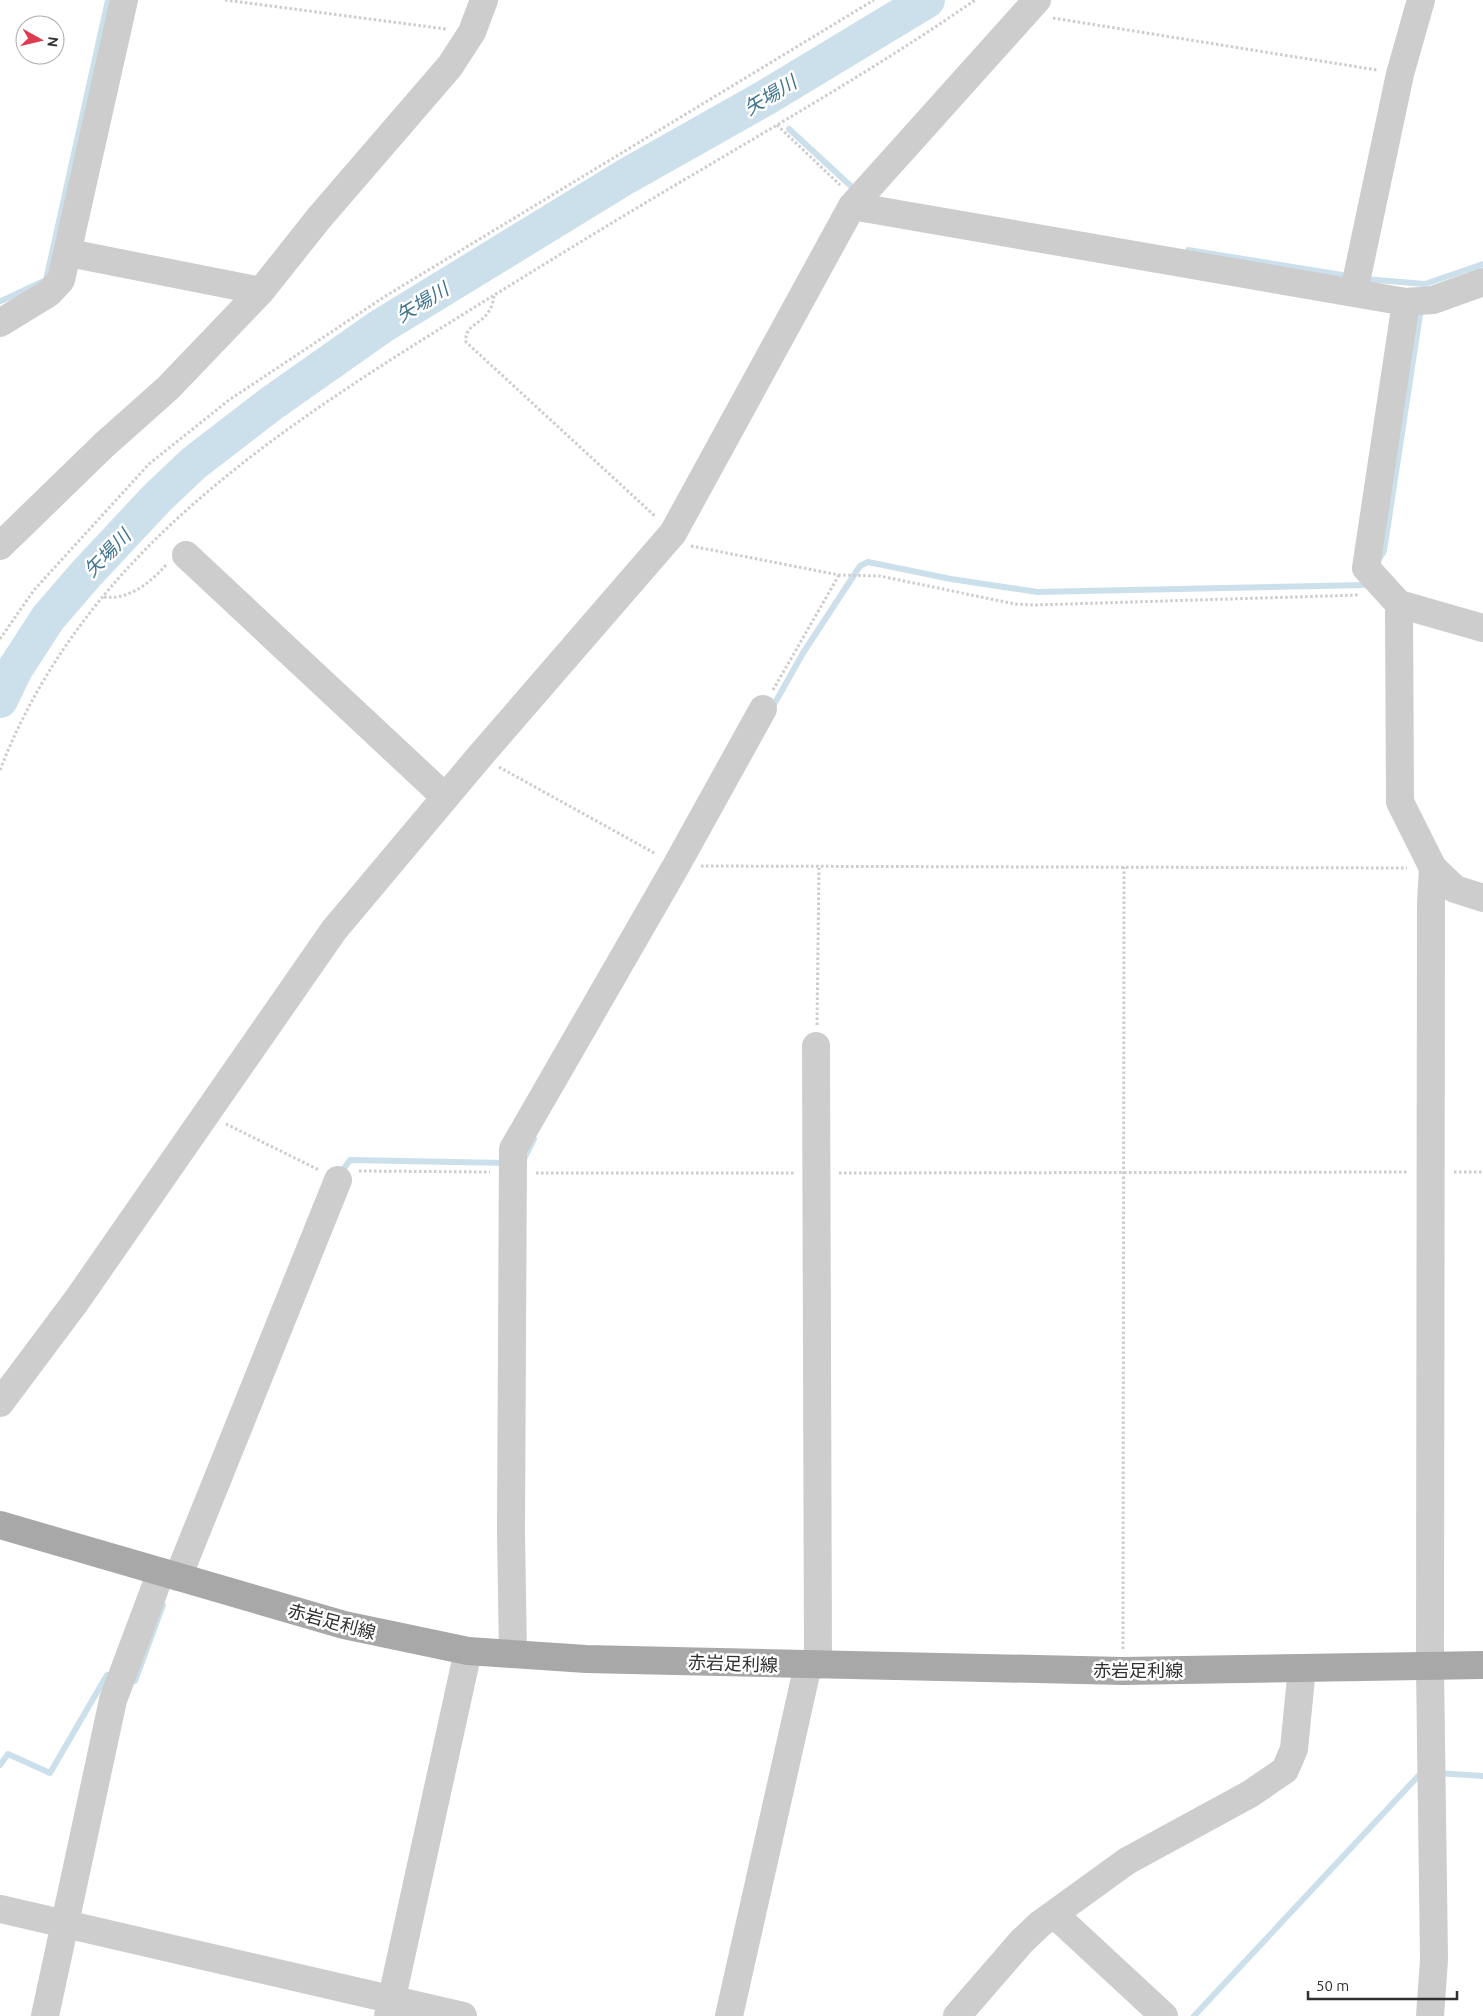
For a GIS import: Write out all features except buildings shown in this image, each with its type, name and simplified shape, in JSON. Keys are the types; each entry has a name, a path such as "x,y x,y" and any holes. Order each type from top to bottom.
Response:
{"main road":[{"name":"赤岩足利線","path":"0,1525 344,1625 468,1652 586,1659 1123,1670 1483,1665"}],"street":[{"path":"0,323 49,293 61,280 69,253 124,0"},
{"path":"0,546 104,445 168,388 261,291 319,218 450,66 472,32 484,0"},
{"path":"1354,291 1400,74 1421,0"},
{"path":"0,1403 83,1292 334,930 480,756 673,533 852,206 1030,6"},
{"path":"852,206 1354,291 1406,302 1433,300 1483,282"},
{"path":"69,253 261,291"},
{"path":"1406,302 1366,568 1393,599 1483,628"},
{"path":"186,555 445,797"},
{"path":"1393,599 1400,802 1433,868 1455,889 1483,898"},
{"path":"512,1654 513,1149 676,866 763,709"},
{"path":"1430,2016 1434,1960 1430,1667 1430,902 1433,868"},
{"path":"729,2016 813,1665 816,1046"},
{"path":"44,2016 113,1700 170,1574 338,1180"},
{"path":"390,2008 468,1652"},
{"path":"957,2016 1022,1941 1054,1914 1127,1861 1250,1794 1285,1770 1294,1749 1302,1668"},
{"path":"0,1909 390,2008 463,2016"},
{"path":"1054,1914 1164,2016"}],"path":[{"path":"225,0 472,32"},
{"path":"0,639 46,576 149,464 229,400 384,296 874,0"},
{"path":"0,770 43,680 81,622 158,534 218,482 372,371 896,52 975,0"},
{"path":"1030,6 1032,15 1400,74"},
{"path":"776,125 846,191 852,206"},
{"path":"494,295 489,312 470,327 465,335 466,342 685,544 839,575 880,576 1015,604 1393,599"},
{"path":"103,597 116,599 125,596 156,577 172,559 186,555"},
{"path":"763,709 839,575"},
{"path":"480,756 676,866 819,868 1433,868"},
{"path":"1123,1670 1124,867"},
{"path":"816,1046 819,868"}],"waterway":[{"path":"1,301 46,280 108,0"},
{"name":"矢場川","path":"0,700 15,669 48,618 86,574 157,498 194,463 272,403 380,327 625,177 765,98 927,0"},
{"path":"789,129 854,189"},
{"path":"1188,250 1342,275"},
{"path":"1365,279 1425,284 1483,264"},
{"path":"1378,561 1384,551 1421,308"},
{"path":"771,710 803,653 860,566 868,562 951,579 1037,592 1363,585 1368,578"},
{"path":"524,1159 534,1139"},
{"path":"340,1174 350,1160 506,1163"},
{"path":"129,1679 135,1681 163,1605"},
{"path":"0,1765 8,1754 50,1773 107,1675 114,1676"},
{"path":"1194,2016 1422,1772"},
{"path":"1437,1773 1483,1776"}]}
